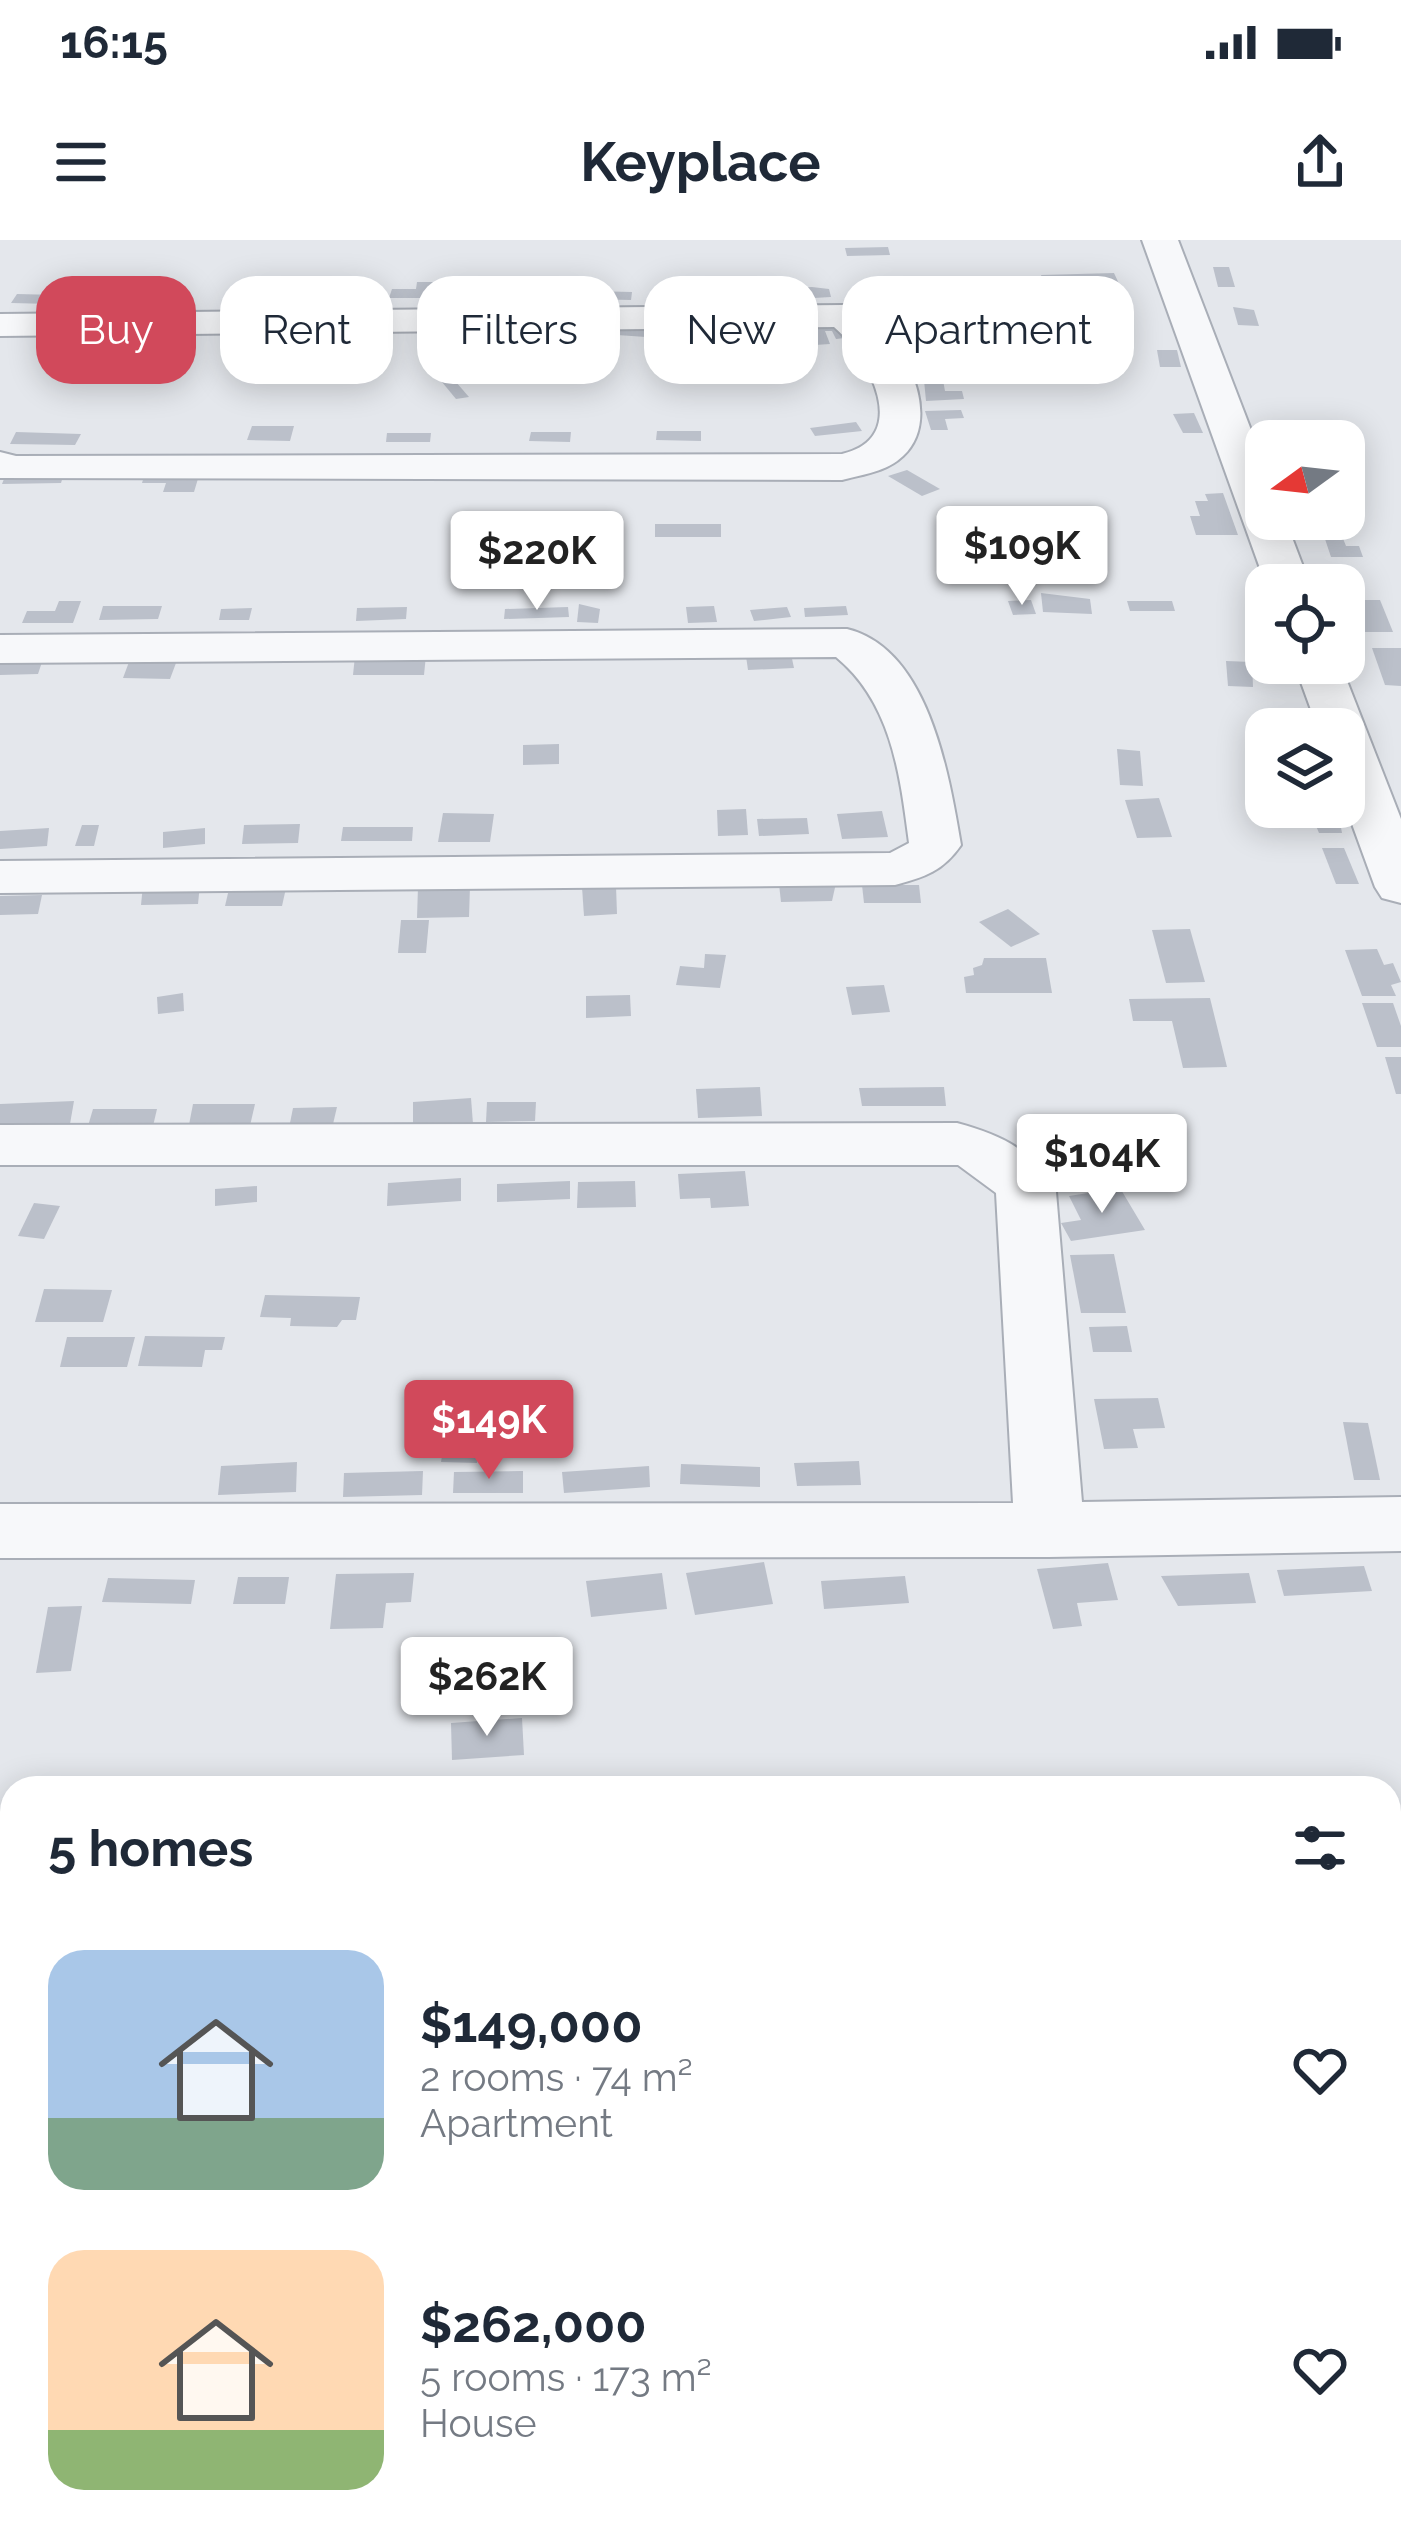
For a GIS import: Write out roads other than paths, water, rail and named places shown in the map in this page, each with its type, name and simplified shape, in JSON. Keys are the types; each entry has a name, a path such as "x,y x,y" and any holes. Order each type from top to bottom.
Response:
{"street":[{"path":"1160,240 1280,564"},
{"path":"0,464 14,469 842,467 866,465 878,455 896,438 903,411 896,378 870,340 843,316 1,327"},
{"path":"0,649 847,643 867,656 895,689 923,769 935,845 922,860 895,869 0,878"},
{"path":"1365,791 1401,887"},
{"path":"0,1144 957,1144 985,1150 1016,1172 1026,1192 1049,1531"},
{"path":"0,1531 1049,1531 1401,1524"}]}
